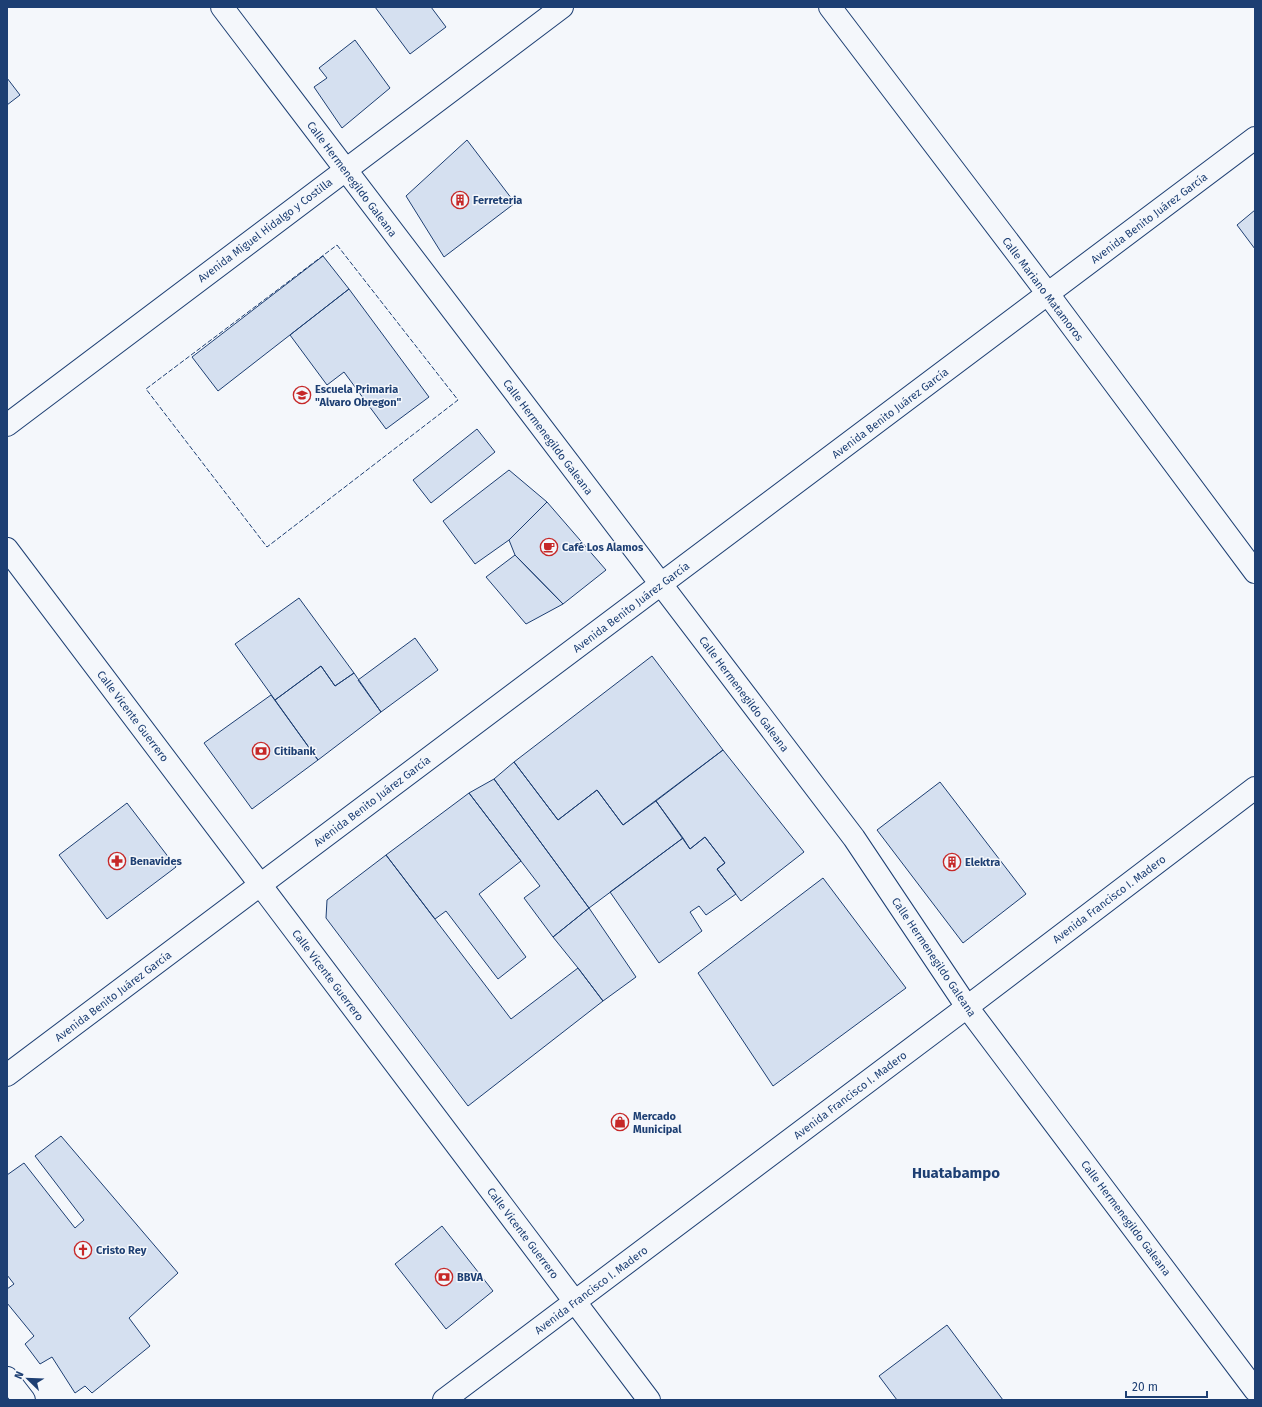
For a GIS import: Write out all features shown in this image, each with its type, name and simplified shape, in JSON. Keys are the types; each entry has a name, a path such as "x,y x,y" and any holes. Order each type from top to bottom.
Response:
{"street":[{"name":"Calle Hermenegildo Galeana","path":"222,7 854,838 967,1007 1255,1390"},
{"name":"Avenida Miguel Hidalgo y Costilla","path":"7,425 562,7"},
{"name":"Calle Mariano Matamoros","path":"830,7 1048,294 1255,572"},
{"name":"Avenida Benito Juárez García","path":"7,1075 1255,138"},
{"name":"Calle Vicente Guerrero","path":"7,549 649,1400"},
{"name":"Avenida Francisco I. Madero","path":"444,1400 967,1007 1255,788"},
{"path":"7,1378 24,1400"}],"building":[{"path":"375,7 431,7 446,27 410,54"},
{"path":"355,40 390,88 342,128 314,87 327,78 319,68"},
{"path":"7,78 20,95 7,105"},
{"name":"Ferreteria","path":"467,140 515,203 444,257 406,196"},
{"path":"1255,210 1255,249 1237,225"},
{"path":"323,256 349,289 218,391 192,357"},
{"path":"349,289 429,397 386,429 344,372 327,385 290,335"},
{"path":"477,429 495,452 431,503 413,480"},
{"path":"509,470 547,502 509,540 475,564 443,521"},
{"name":"Café Los Alamos","path":"547,502 606,570 563,604 515,555 509,540"},
{"path":"515,555 563,604 526,624 486,577"},
{"path":"299,598 354,673 335,686 321,666 275,700 235,644"},
{"path":"415,638 438,670 381,712 358,680"},
{"path":"652,656 723,750 623,825 597,790 558,820 514,762"},
{"path":"321,666 335,686 354,673 381,712 318,760 275,700"},
{"name":"Citibank","path":"271,695 318,760 252,809 204,743"},
{"path":"723,750 804,852 741,901 717,869 725,863 705,837 690,849 656,801"},
{"path":"514,762 558,820 597,790 623,825 656,801 683,838 589,908 494,779"},
{"path":"494,779 589,908 553,937 524,898 540,886 469,793"},
{"name":"Elektra","path":"940,782 1026,894 963,943 877,830"},
{"path":"469,793 521,861 479,894 526,957 498,979 446,911 435,919 386,855"},
{"name":"Benavides","path":"127,803 176,867 107,919 59,855"},
{"path":"705,837 725,863 717,869 736,894 706,915 699,906 690,912 702,931 659,963 610,892 683,838 690,849"},
{"path":"386,855 511,1019 578,968 603,1001 468,1106 326,918 327,900"},
{"path":"823,878 906,988 773,1086 698,973"},
{"path":"589,908 636,977 603,1001 553,937"},
{"name":"Cristo Rey","path":"61,1136 178,1273 129,1318 150,1346 92,1393 85,1386 75,1393 52,1357 40,1364 25,1344 34,1336 7,1303 7,1289 14,1284 7,1275 7,1175 24,1163 75,1228 84,1220 35,1156"},
{"name":"BBVA","path":"442,1226 493,1291 446,1329 395,1264"},
{"path":"947,1325 1003,1400 897,1400 879,1376"}],"fence":[{"path":"337,245 458,400 267,547 146,389 337,245"}],"place":[{"name":"Ferreteria","path":"460,200"},
{"name":"Escuela Primaria \"Alvaro Obregon\"","path":"302,395"},
{"name":"Café Los Alamos","path":"549,547"},
{"name":"Citibank","path":"261,751"},
{"name":"Benavides","path":"117,861"},
{"name":"Elektra","path":"952,862"},
{"name":"Mercado Municipal","path":"620,1122"},
{"name":"Cristo Rey","path":"83,1250"},
{"name":"BBVA","path":"444,1277"}],"district":[{"name":"Huatabampo","path":"956,1173"}]}
